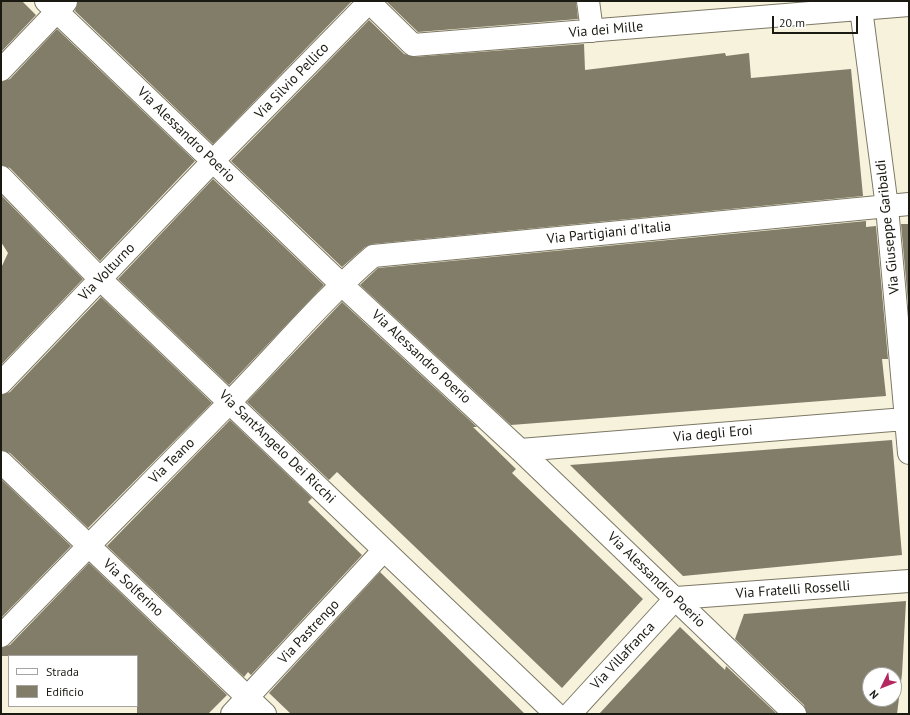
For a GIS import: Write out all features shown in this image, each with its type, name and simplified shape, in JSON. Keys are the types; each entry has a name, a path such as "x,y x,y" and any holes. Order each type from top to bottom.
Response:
{"street":[{"name":"Via dei Mille","path":"369,1 413,45 592,31 860,5 909,5"},
{"name":"Via Silvio Pellico","path":"213,161 369,1"},
{"path":"588,1 592,31"},
{"path":"1,70 57,5"},
{"name":"Via Alessandro Poerio","path":"57,5 213,161 676,598 795,714"},
{"name":"Via Giuseppe Garibaldi","path":"860,5 903,322 905,419 909,453"},
{"name":"Via Volturno","path":"1,383 213,161"},
{"name":"Via Sant'Angelo Dei Ricchi","path":"1,177 100,279 556,714"},
{"name":"Via Partigiani d'Italia","path":"342,284 373,256 909,204"},
{"name":"Via Teano","path":"1,636 87,546 230,402 342,284"},
{"name":"Via degli Eroi","path":"520,450 905,419"},
{"name":"Via Solferino","path":"1,462 87,546 265,714"},
{"name":"Via Pastrengo","path":"232,714 384,550"},
{"name":"Via Fratelli Rosselli","path":"676,598 909,581"},
{"name":"Via Villafranca","path":"570,714 676,598"}],"building":[{"path":"1,1 22,1 36,15 1,52"},
{"path":"78,1 352,1 213,144 75,11"},
{"path":"386,1 576,1 578,19 418,32"},
{"path":"369,20 404,54 414,57 584,44 585,70 725,53 726,56 749,53 751,78 851,69 863,196 372,244 365,247 342,267 231,161"},
{"path":"57,29 195,161 100,261 10,168 1,165 1,82 10,79"},
{"path":"213,179 324,285 229,385 118,279"},
{"path":"1,195 83,279 1,365 1,268 8,253 1,242"},
{"path":"866,221 866,227 876,226 888,359 882,359 886,396 511,425 360,285 378,268"},
{"path":"901,224 909,224 909,313"},
{"path":"101,297 212,403 88,528 10,453 1,450 1,395 10,392"},
{"path":"342,302 477,427 473,427 516,469 512,473 643,599 562,688 337,472 329,480 247,402"},
{"path":"230,420 312,498 308,502 362,555 251,675 248,672 244,677 107,546"},
{"path":"892,440 902,555 683,576 570,465"},
{"path":"1,479 71,546 1,618"},
{"path":"89,563 227,695 208,714 137,714 138,655 1,656 1,648 10,645"},
{"path":"380,572 525,714 291,714 269,693"},
{"path":"906,601 902,674 902,667 862,667 862,707 898,707 897,714 807,714 804,705 735,639 744,614"},
{"path":"680,627 725,670 726,666 777,714 599,714"}]}
